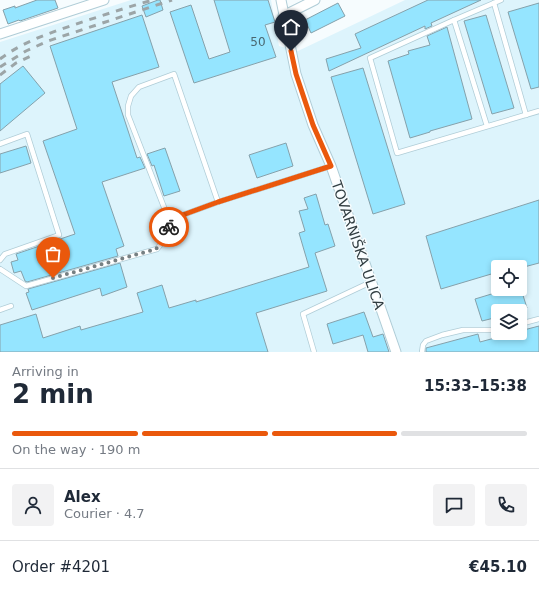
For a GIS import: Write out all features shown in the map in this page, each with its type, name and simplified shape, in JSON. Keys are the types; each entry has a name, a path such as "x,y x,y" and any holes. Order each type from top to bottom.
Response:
{"street":[{"path":"0,33 104,0"},
{"name":"TOVARNIŠKA ULICA","path":"281,0 283,16 296,74 313,125 331,166 396,352"},
{"path":"283,16 316,0"}],"lane":[{"path":"501,0 370,58 397,153 539,111"},
{"path":"494,3 526,115"},
{"path":"454,20 487,126"},
{"path":"0,270 26,286 156,249 168,235 169,220 128,115 128,106 131,96 138,87 174,74 218,202"},
{"path":"0,144 27,134 58,235 5,254 0,260"},
{"path":"169,220 218,202 331,166"},
{"path":"314,352 303,314 371,282"},
{"path":"0,310 11,306"},
{"path":"527,322 539,319"},
{"path":"422,352 423,345 426,341 442,335 463,330 491,330"}],"shaded area":[{"path":"131,0 271,0 279,46 298,51 405,0 539,0 539,352 0,352 0,42"}],"building":[{"path":"37,0 55,0 58,8 8,24 3,10 15,6 15,8"},
{"path":"160,0 163,10 146,17 142,6"},
{"path":"214,0 268,0 275,22 265,25 276,57 194,83 170,12 191,5 209,59 230,52"},
{"path":"428,0 481,0 431,23 432,26 425,29 425,26 329,71 326,59 361,48 355,34"},
{"path":"338,3 345,16 311,33 305,20"},
{"path":"539,3 539,87 531,89 508,12"},
{"path":"142,15 159,67 112,82 137,158 140,157 145,168 102,182 124,246 116,249 118,256 27,282 25,281 21,271 14,273 11,262 18,260 16,254 75,234 43,141 77,129 50,46"},
{"path":"486,15 514,108 492,114 464,21"},
{"path":"447,27 472,119 410,138 388,61 409,54 408,51 430,45 427,36"},
{"path":"23,66 45,93 0,131 0,84"},
{"path":"363,68 405,204 373,214 331,77"},
{"path":"286,143 293,166 257,178 249,155"},
{"path":"26,146 31,163 0,173 0,154"},
{"path":"165,148 180,191 164,196 154,165 152,166 147,154"},
{"path":"316,194 325,225 328,224 335,246 315,253 327,291 256,313 268,352 0,352 0,325 36,314 43,338 80,326 81,330 143,312 137,293 162,285 169,308 196,300 196,302 309,267 299,233 305,231 299,211 308,209 304,198"},
{"path":"539,200 539,263 527,266 527,260 491,260 491,274 441,289 426,236"},
{"path":"120,263 127,287 102,296 100,288 32,310 26,293 29,292 28,289"},
{"path":"491,294 491,296 523,296 526,304 491,304 491,319 482,321 475,299"},
{"path":"364,312 373,337 383,334 389,352 368,352 363,335 333,344 327,324"},
{"path":"539,326 539,352 426,352 426,348 478,334 480,342 491,339 527,340 527,329"}],"railway":[{"path":"0,59 30,41 63,28 153,0"},
{"path":"0,67 26,51 48,41 172,0"},
{"path":"0,75 16,63 33,55"}],"way so far":[{"path":"53,278 156,249 168,235 169,227"}],"route":[{"path":"169,227 169,220 218,202 331,166 313,125 296,74 291,51"}]}
